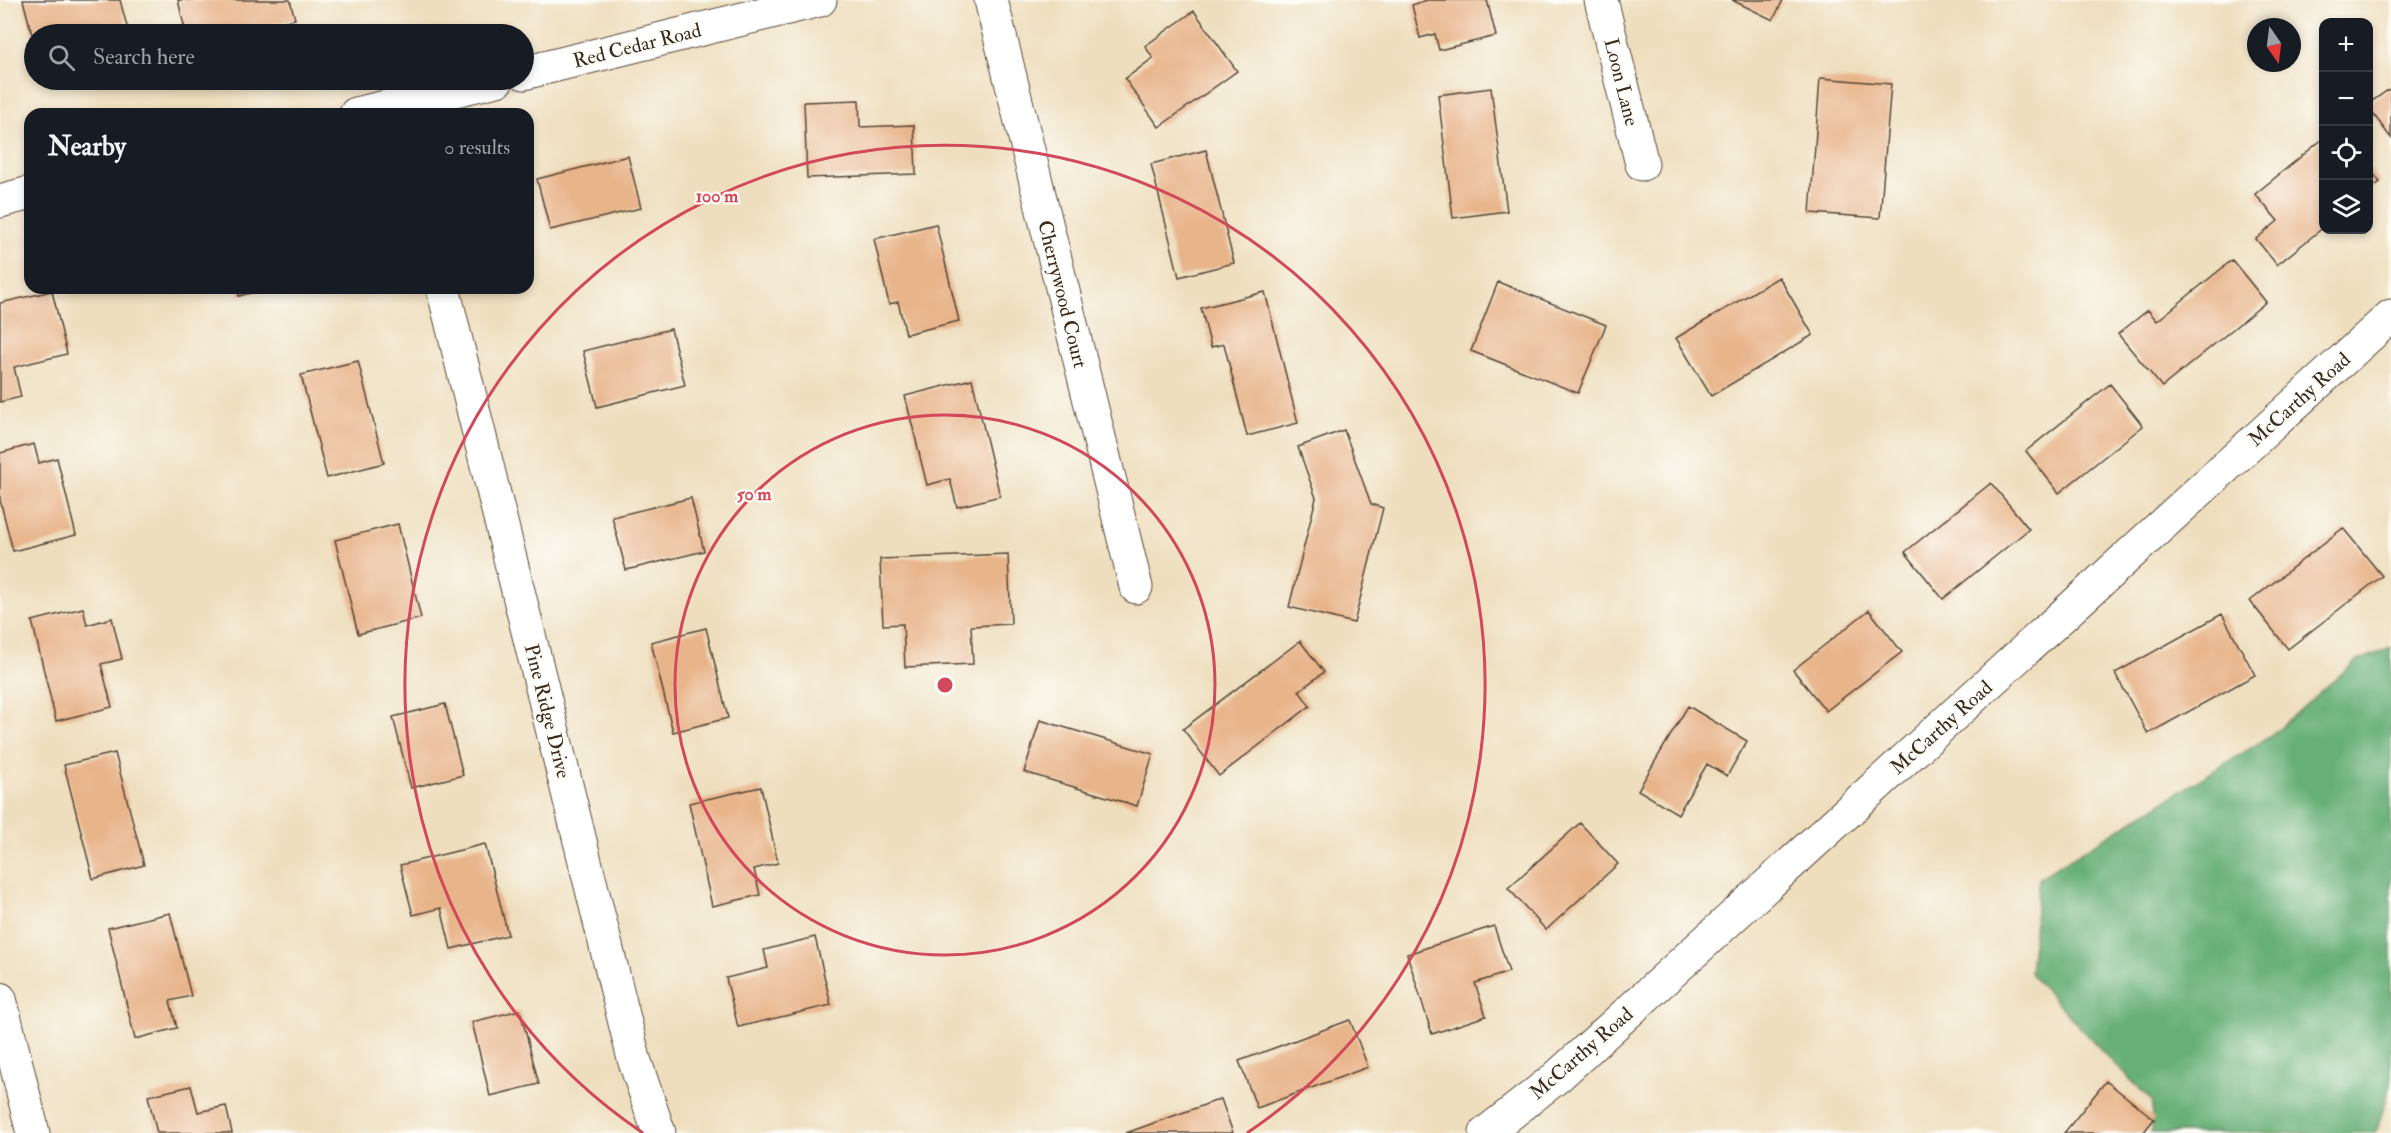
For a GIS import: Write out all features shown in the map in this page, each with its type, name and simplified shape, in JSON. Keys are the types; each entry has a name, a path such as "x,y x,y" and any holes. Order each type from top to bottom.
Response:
{"street":[{"name":"Red Cedar Road","path":"534,71 820,0"},
{"name":"Cherrywood Court","path":"991,0 1136,587"},
{"name":"Loon Lane","path":"1601,0 1642,164"},
{"path":"402,108 463,90"},
{"path":"0,201 24,195"},
{"name":"Pine Ridge Drive","path":"444,294 634,1059 660,1133"},
{"name":"McCarthy Road","path":"1486,1133 1557,1077 2391,316"},
{"path":"0,999 33,1133"}],"green space":[{"path":"2391,648 2391,1084 2376,1133 2151,1133 2153,1102 2030,973 2039,878 2269,737 2355,662"}],"building":[{"path":"23,0 120,0 126,24 29,24"},
{"path":"178,0 290,0 295,19 274,24 184,24"},
{"path":"1427,0 1487,0 1496,36 1439,50 1435,34 1420,38 1412,5"},
{"path":"1732,0 1783,0 1773,20"},
{"path":"1194,11 1237,71 1159,127 1125,79 1153,58 1145,46"},
{"path":"1820,78 1891,84 1880,218 1810,213"},
{"path":"1491,88 1507,211 1453,218 1438,95"},
{"path":"2391,88 2391,138 2373,114 2373,101"},
{"path":"859,100 860,127 914,125 916,174 807,178 804,102"},
{"path":"2319,142 2319,231 2277,265 2256,239 2278,221 2255,194"},
{"path":"1206,150 1234,263 1179,277 1151,164"},
{"path":"628,156 641,208 550,230 537,179"},
{"path":"2373,173 2380,182 2373,187"},
{"path":"936,224 959,321 906,334 898,302 889,304 874,239"},
{"path":"2232,260 2266,302 2162,387 2118,334 2148,310 2157,321"},
{"path":"1779,277 1813,335 1711,396 1676,338"},
{"path":"1498,282 1606,325 1578,393 1471,351"},
{"path":"1265,292 1298,423 1247,436 1224,344 1211,347 1201,308"},
{"path":"39,294 53,294 67,354 14,367 21,397 0,402 0,303"},
{"path":"671,329 685,385 597,407 583,351"},
{"path":"358,361 384,463 327,478 301,375"},
{"path":"972,379 1000,496 957,507 950,479 927,485 905,396"},
{"path":"2110,384 2143,426 2059,493 2026,451"},
{"path":"1344,430 1371,504 1383,508 1354,623 1289,607 1316,498 1298,447"},
{"path":"34,444 39,463 57,458 76,535 13,551 0,500 0,453"},
{"path":"1991,483 2029,529 1943,599 1905,552"},
{"path":"691,498 704,551 626,570 612,517"},
{"path":"398,524 421,618 358,634 335,540"},
{"path":"2343,528 2382,576 2288,649 2250,601"},
{"path":"1008,554 1011,624 971,626 973,664 905,667 903,624 883,625 880,559"},
{"path":"83,608 87,625 112,618 122,659 101,664 112,707 56,721 32,621"},
{"path":"1869,610 1902,652 1826,711 1793,670"},
{"path":"2222,614 2255,675 2148,734 2115,673"},
{"path":"706,628 728,718 673,732 651,642"},
{"path":"1300,641 1324,672 1299,691 1310,706 1219,776 1183,729"},
{"path":"445,704 463,775 411,788 393,717"},
{"path":"1688,706 1747,741 1727,776 1707,764 1678,814 1638,790"},
{"path":"1040,720 1153,754 1137,806 1024,772"},
{"path":"115,753 144,865 93,879 64,765"},
{"path":"761,787 778,863 754,869 760,895 712,906 689,803"},
{"path":"1580,823 1618,864 1546,930 1508,888"},
{"path":"485,844 508,935 451,949 441,908 413,915 400,865"},
{"path":"170,913 191,996 170,1001 177,1028 135,1039 108,928"},
{"path":"1494,926 1509,972 1475,983 1486,1016 1432,1034 1407,954"},
{"path":"815,937 831,1005 738,1027 726,978 768,968 764,950"},
{"path":"520,1010 539,1084 490,1096 472,1022"},
{"path":"1350,1020 1368,1067 1257,1108 1239,1061"},
{"path":"2106,1081 2154,1119 2143,1133 2064,1133"},
{"path":"191,1086 198,1112 226,1106 232,1133 157,1133 148,1096"},
{"path":"1221,1099 1233,1133 1126,1133"}]}
